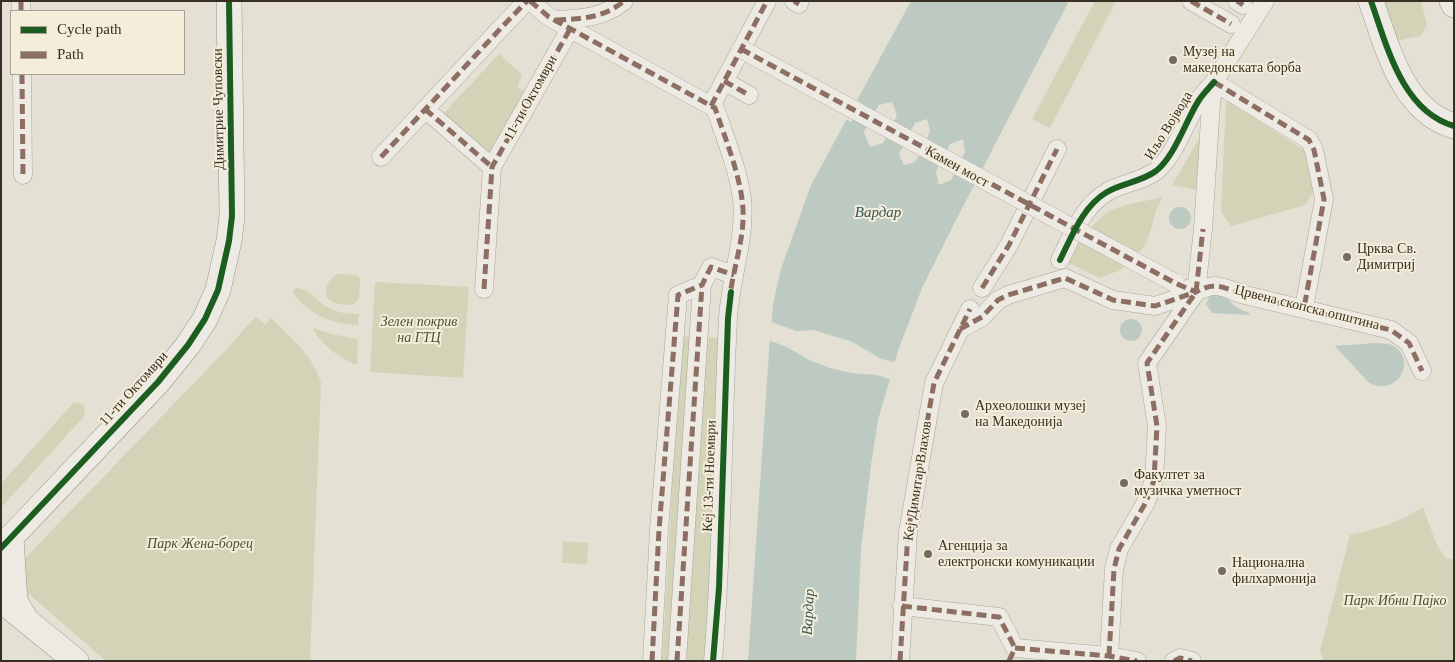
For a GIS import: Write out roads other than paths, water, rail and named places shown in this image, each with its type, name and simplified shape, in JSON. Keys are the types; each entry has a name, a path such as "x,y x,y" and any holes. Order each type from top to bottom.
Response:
{"street":[{"name":"Димитрие Чуповски","path":"229,1 232,216"},
{"path":"381,158 501,28 529,1 542,12 562,24 711,106 767,1"},
{"path":"562,24 600,15 612,10 624,1"},
{"path":"1191,1 1231,24"},
{"name":"Иљо Војвода","path":"1060,260 1085,212 1095,200 1106,192 1156,171 1164,162 1199,100 1214,82 1265,1"},
{"path":"1371,1 1399,73 1416,101 1433,116 1454,126"},
{"path":"1452,1 1454,5"},
{"name":"11-ти Октомври","path":"484,289 492,167 562,24"},
{"name":"Камен мост","path":"741,49 1174,283 1196,292"},
{"path":"22,75 23,175"},
{"path":"724,81 749,96"},
{"path":"1214,82 1309,140 1314,150 1324,199 1304,308"},
{"name":"Иљо Војвода","path":"1196,292 1203,229 1210,104 1214,82"},
{"name":"Кеј 13-ти Ноември","path":"711,106 715,108 733,164 742,198 743,220 728,318 719,588 713,661"},
{"path":"425,109 492,167"},
{"path":"982,288 1009,245 1057,149"},
{"name":"11-ти Октомври","path":"6,544 158,382 188,345 205,319 218,290 229,241 232,216"},
{"path":"652,661 659,530 678,295 702,285 711,268 734,275"},
{"name":"Црвена скопска општина","path":"960,330 982,317 998,300 1008,295 1065,278 1113,300 1155,306 1208,286 1222,286 1241,294 1391,330 1409,343 1422,371"},
{"name":"Кеј 13-ти Ноември","path":"677,661 702,285"},
{"path":"1109,656 1114,569 1119,548 1146,502 1154,480 1157,426 1148,363 1196,292"},
{"name":"Кеј Димитар Влахов","path":"900,661 908,532 934,383 970,309"},
{"path":"6,544 15,600 26,620"},
{"path":"1,600 76,661"},
{"path":"902,606 999,617 1012,654 1109,656 1137,661"},
{"path":"1174,661 1180,658 1192,661"}],"water":[{"name":"Вардар","path":"911,1 1069,1 922,288 898,351 878,420 871,465 861,549 856,661 748,661 770,337 773,304 781,269 811,185"},
{"path":"1180,207 1188,210 1191,218 1188,226 1180,229 1172,226 1169,218 1172,210"},
{"path":"1211,294 1225,295 1233,305 1250,314 1212,313 1206,304"},
{"path":"1131,319 1139,322 1142,330 1139,338 1131,341 1123,338 1120,330 1123,322"},
{"path":"1376,343 1392,345 1400,351 1404,359 1401,375 1388,385 1378,386 1368,382 1335,346"}],"place":[{"name":"Музеј на македонската борба","path":"1173,60"},
{"name":"Црква Св. Димитриј","path":"1347,257"},
{"name":"Археолошки музеј на Македонија","path":"965,414"},
{"name":"Факултет за музичка уметност","path":"1124,483"},
{"name":"Агенција за електронски комуникации","path":"928,554"},
{"name":"Национална филхармонија","path":"1222,571"}],"park label":[{"name":"Зелен покрив на ГТЦ","path":"419,330"},
{"name":"Парк Жена-борец","path":"200,544"},
{"name":"Парк Ибни Пајко","path":"1395,601"}]}
